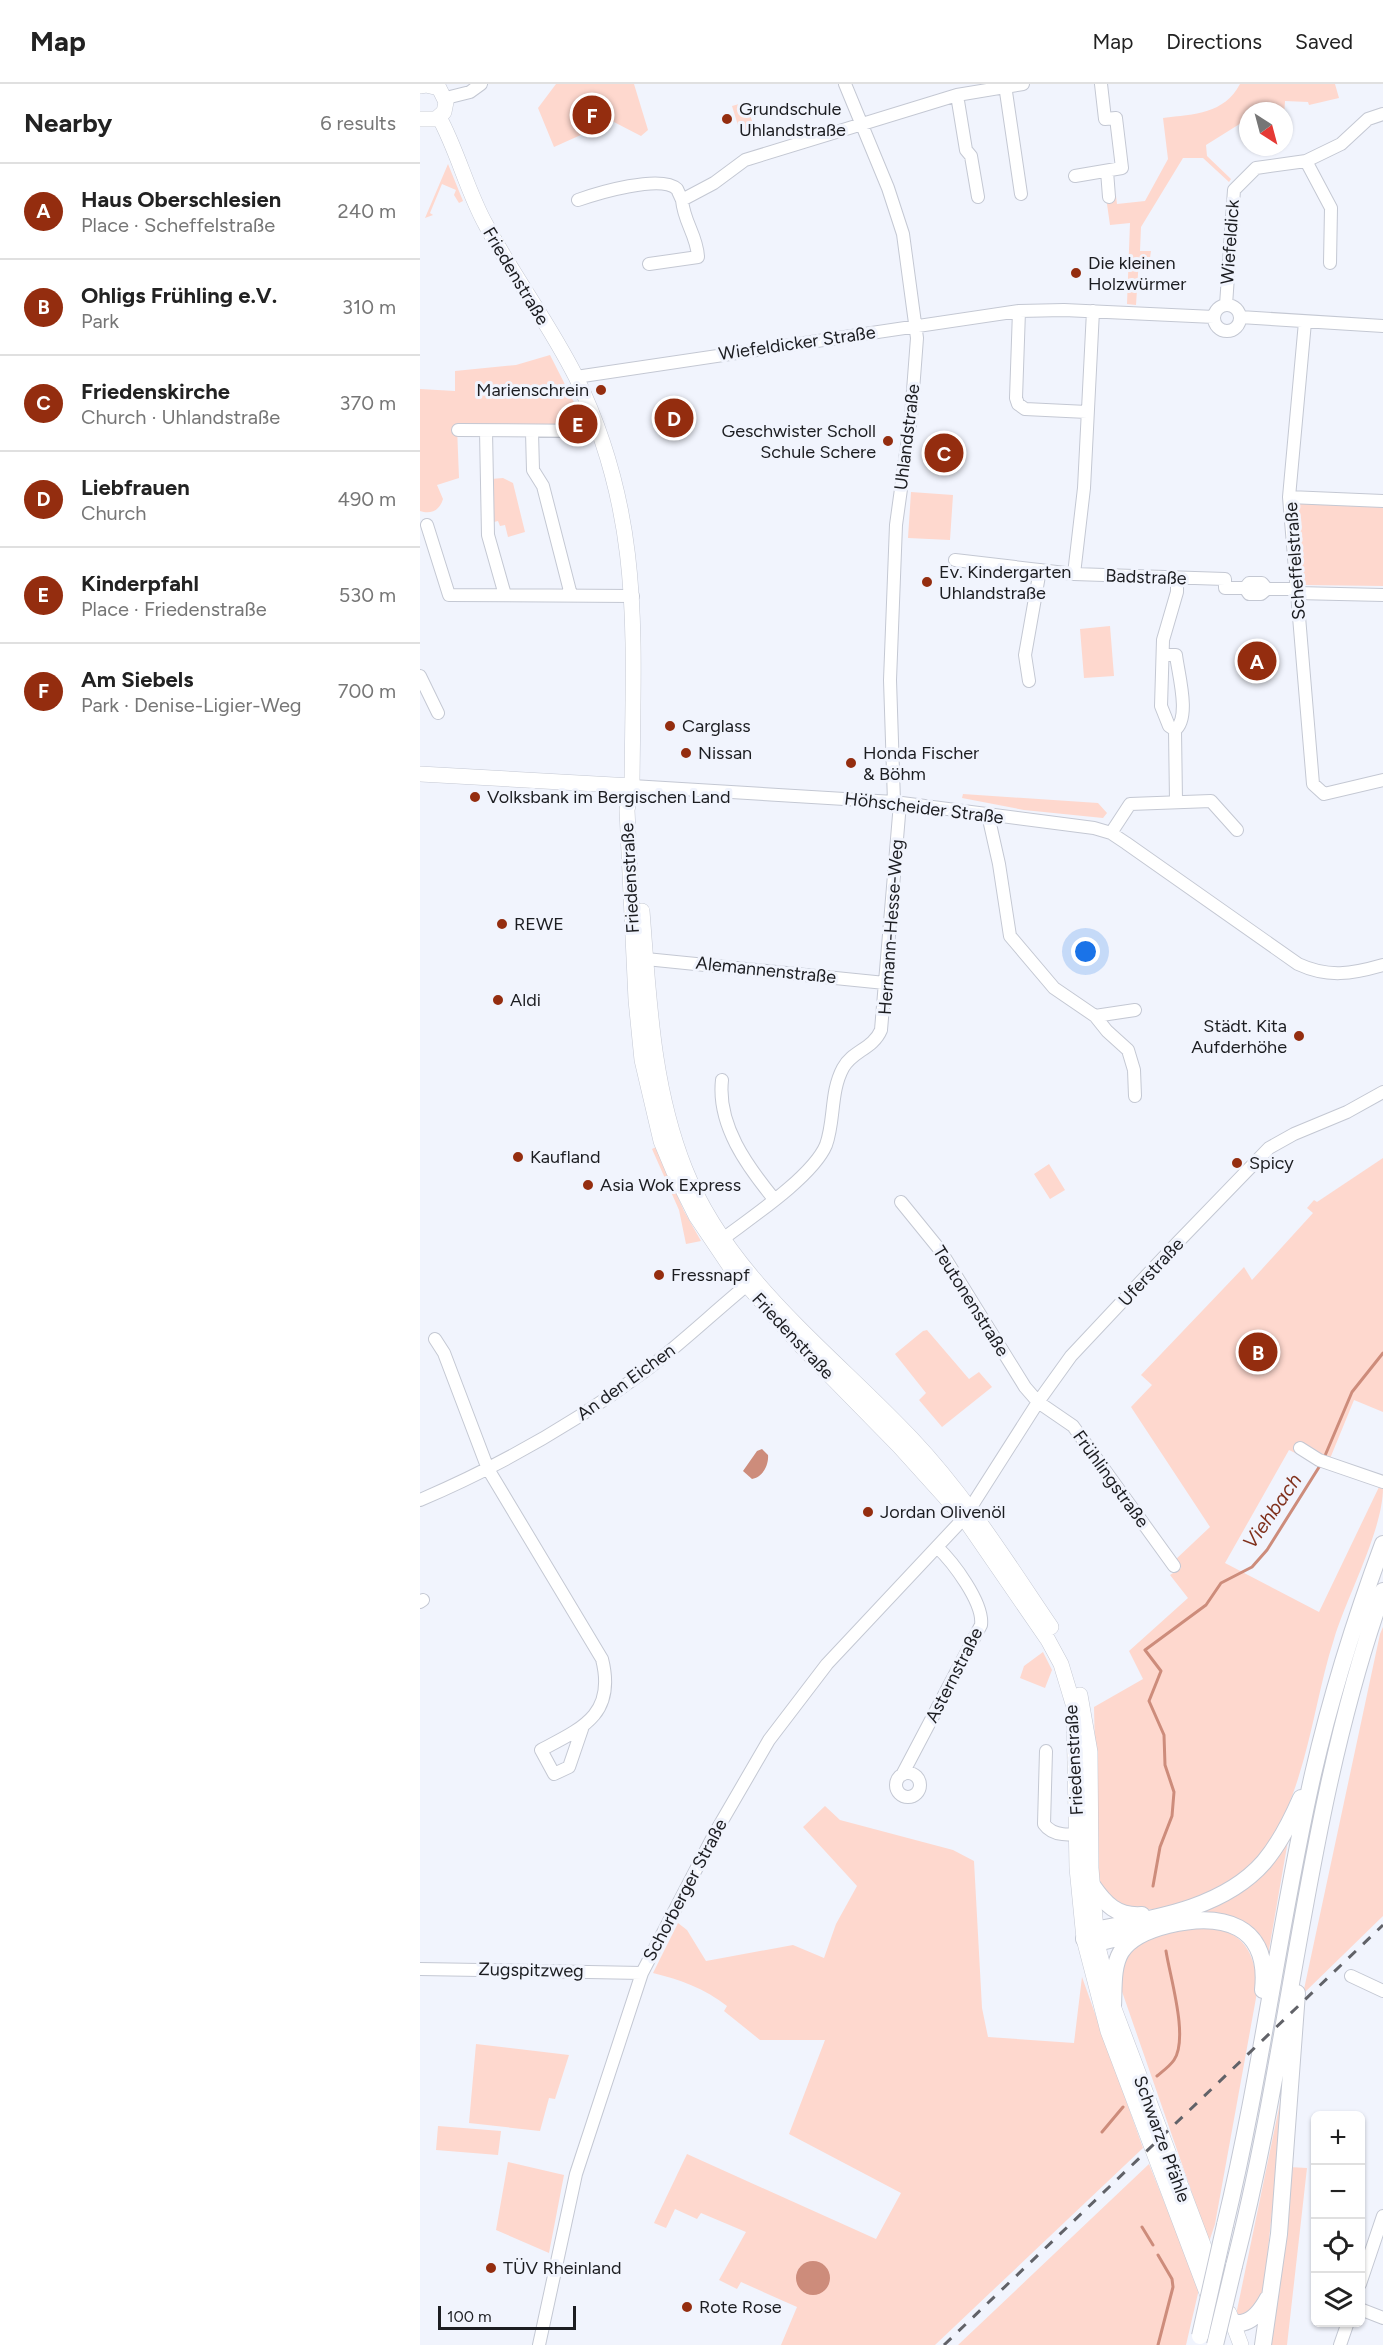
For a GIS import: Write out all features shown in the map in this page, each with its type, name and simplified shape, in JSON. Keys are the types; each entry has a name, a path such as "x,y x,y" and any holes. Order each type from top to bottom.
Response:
{"highway":[{"path":"1199,2340 1243,2148 1313,1773 1344,1659 1383,1544"},
{"path":"1215,2345 1259,2152 1331,1767 1354,1680 1383,1590"},
{"path":"1092,1938 1218,1897 1252,1875 1283,1836 1313,1773"},
{"path":"1092,1885 1105,1903 1118,1912 1136,1916 1164,1914"},
{"path":"1092,1938 1150,1930 1206,1918 1227,1922 1245,1934 1258,1950 1264,1970 1262,2012 1265,2028"},
{"path":"1113,2006 1114,1976 1120,1955 1130,1942 1150,1930"},
{"path":"1263,2345 1284,2186 1297,1999 1297,1986 1291,1972"},
{"path":"1211,2303 1219,2314 1232,2323 1245,2323 1254,2319 1272,2289"}],"main road":[{"path":"420,86 426,84 439,88 446,98 446,106 439,117 427,121 420,119"},
{"name":"Friedenstraße","path":"439,117 485,224 576,376 599,431 622,514 633,596 632,786 636,811 651,1028 664,1104 685,1170 750,1283"},
{"name":"Höhscheider Straße","path":"420,774 632,786"},
{"name":"Friedenstraße","path":"632,786 627,810 636,1000 648,1090 661,1141 674,1172 714,1245 967,1513 1048,1640 1068,1682 1074,1707 1084,1833 1092,1885 1092,1938"},
{"name":"Friedenstraße","path":"1084,1833 1077,1868 1092,1938"},
{"name":"Schwarze Pfähle","path":"1092,1938 1113,2006 1241,2345"},
{"name":"Schwarze Pfähle","path":"1092,1938 1108,2031 1226,2345"}],"street":[{"path":"446,98 470,92 481,84"},
{"name":"Uhlandstraße","path":"845,84 888,188 903,234 916,326 917,359 895,533 890,680 897,802"},
{"path":"682,200 714,183 745,160 957,95 1023,84"},
{"path":"1076,176 1122,168 1116,118 1105,119 1101,84"},
{"path":"1005,86 1020,194"},
{"path":"957,95 966,150 971,156 978,197"},
{"name":"Wiefeldick","path":"1226,305 1234,190 1256,168 1306,161 1341,144 1364,122 1383,114"},
{"path":"1306,161 1331,208 1330,263"},
{"path":"1107,171 1109,197"},
{"path":"578,200 623,187 669,184 677,189 682,200 683,218 698,244 698,257 649,264"},
{"path":"1214,317 1218,309 1226,305 1237,309 1240,317"},
{"path":"1019,311 1016,398 1018,404 1024,409 1087,412"},
{"name":"Wiefeldicker Straße","path":"576,376 1019,311 1093,311 1214,317 1218,327 1226,331 1236,327 1240,317 1383,326"},
{"path":"1074,574 1084,488 1093,311"},
{"name":"Scheffelstraße","path":"1305,322 1289,497 1313,784 1324,794 1383,780"},
{"path":"458,430 599,431"},
{"path":"486,431 488,535 505,595"},
{"path":"532,432 533,470 543,486 571,595"},
{"path":"1289,497 1383,501"},
{"path":"427,525 449,595 633,596"},
{"name":"Badstraße","path":"955,560 1074,574 1225,579 1225,588 1245,588 1249,583 1262,583 1267,589 1383,595"},
{"path":"1029,681 1025,655 1040,570"},
{"path":"1175,730 1169,726 1161,706 1163,640 1177,592 1177,578"},
{"path":"1163,655 1176,655 1184,712 1179,728 1175,730"},
{"path":"420,676 438,713"},
{"path":"1175,730 1176,801"},
{"name":"Höhscheider Straße","path":"632,786 897,802 1085,826 1111,833 1298,964 1328,974 1353,973 1383,965"},
{"path":"1111,833 1130,804 1176,801 1211,801 1236,830"},
{"name":"Hermann-Hesse-Weg","path":"724,1238 774,1200 806,1171 824,1149 839,1075 848,1060 873,1044 881,1030 897,802"},
{"path":"988,815 1011,938 1054,988 1095,1016 1107,1031 1128,1050 1134,1070 1135,1096"},
{"name":"Alemannenstraße","path":"646,959 885,983"},
{"path":"1095,1016 1135,1011"},
{"path":"722,1080 724,1114 740,1153 774,1200"},
{"name":"Uferstraße","path":"967,1513 1038,1402 1071,1356 1269,1148 1383,1092"},
{"name":"Teutonenstraße","path":"901,1202 940,1250 1024,1387 1038,1402"},
{"name":"An den Eichen","path":"420,1500 529,1448 604,1401 657,1362 750,1283"},
{"path":"435,1339 444,1353 488,1469 602,1659 606,1678 602,1703 592,1720 582,1729"},
{"name":"Frühlingstraße","path":"1038,1402 1073,1426 1174,1566"},
{"path":"1300,1448 1324,1461 1383,1482"},
{"name":"Schorberger Straße","path":"539,2345 576,2174 642,1973 715,1833 769,1740 827,1664 967,1513"},
{"name":"Asternstraße","path":"902,1775 981,1625 980,1611 976,1601 937,1547"},
{"name":"Friedenstraße","path":"1046,1751 1044,1824 1055,1832 1084,1833"},
{"name":"Zugspitzweg","path":"420,1969 642,1973"},
{"path":"1351,1976 1383,1991"},
{"path":"1364,2273 1383,2216"},
{"path":"1365,2311 1383,2318"},
{"path":"1340,2345 1346,2327"}],"shaded area":[{"path":"556,84 634,84 648,130 641,136 612,121 554,147 538,108"},
{"path":"1240,84 1335,84 1339,98 1309,105 1308,102 1285,101 1239,102 1239,124 1206,145 1207,156 1231,179 1229,182 1203,158 1183,158 1141,227 1140,251 1151,251 1150,258 1139,258 1136,305 1127,304 1130,223 1110,225 1106,197 1116,196 1117,204 1145,201 1168,159 1163,118 1208,111 1226,101"},
{"path":"746,102 754,127 740,132 732,106"},
{"path":"448,164 463,201 459,203 454,195 456,190 442,184 430,213 433,215 425,218"},
{"path":"550,355 581,416 583,427 563,424 556,429 457,427 459,478 437,485 443,499 437,509 431,512 420,511 420,389 455,391 455,371 516,365"},
{"path":"503,478 513,483 525,532 508,537 505,525 500,526 498,521 494,522 491,479"},
{"path":"911,492 953,495 950,540 908,538"},
{"path":"1297,503 1383,506 1383,586 1304,585 1301,579"},
{"path":"1110,626 1114,676 1084,678 1080,629"},
{"path":"963,794 1098,803 1107,813 1103,818 1024,810 962,798"},
{"path":"656,1147 684,1211 701,1241 686,1244 679,1210 652,1149"},
{"path":"1383,1158 1383,1412 1354,1400 1329,1461 1308,1459 1289,1450 1225,1563 1319,1612 1379,1487 1383,1488 1371,1543 1334,1639 1294,1792 1278,1828 1256,1859 1228,1883 1190,1900 1163,1908 1139,1910 1119,1908 1098,1880 1094,1707 1143,1679 1129,1651 1188,1598 1170,1575 1181,1568 1175,1560 1210,1527 1131,1407 1152,1385 1141,1375 1244,1267 1252,1280 1313,1213 1307,1208 1314,1200 1317,1202"},
{"path":"1049,1164 1065,1190 1050,1199 1034,1174"},
{"path":"927,1330 969,1379 979,1372 992,1387 942,1427 919,1400 926,1393 895,1354"},
{"path":"762,1449 768,1455 767,1463 762,1474 752,1479 743,1471 757,1451"},
{"path":"1383,1627 1383,1916 1303,1994 1380,1634"},
{"path":"1043,1652 1052,1670 1045,1688 1020,1678 1024,1666"},
{"path":"825,1806 840,1820 953,1850 974,1861 982,2008 988,2037 1074,2043 1082,1977 1143,2148 935,2345 781,2345 797,2307 741,2282 737,2289 719,2280 746,2232 701,2213 697,2219 675,2209 666,2228 654,2223 687,2154 876,2239 901,2193 789,2134 825,2040 760,2040 724,2011 727,2006 710,1994 683,1982 653,1973 678,1923 687,1930 706,1961 793,1945 824,1958 836,1924 857,1886 803,1827"},
{"path":"1290,1829 1267,1961 1241,1925 1113,1930 1224,1899"},
{"path":"1216,1927 1236,1937 1248,1949 1258,1987 1215,2224 1209,2242 1118,1980 1129,1948 1164,1931"},
{"path":"476,2044 569,2055 555,2099 549,2098 540,2131 469,2123"},
{"path":"1287,2069 1263,2297 1251,2314 1236,2315"},
{"path":"438,2126 501,2131 498,2155 436,2150"},
{"path":"508,2162 564,2175 549,2253 496,2230"},
{"path":"1149,2164 1199,2289 1186,2345 958,2345"},
{"path":"1289,2167 1307,2168 1287,2345 1268,2345"},
{"path":"813,2261 825,2266 830,2278 825,2290 813,2295 801,2290 796,2278 801,2266"}],"waterway":[{"name":"Viehbach","path":"1324,1458 1352,1392 1383,1353"},
{"name":"Viehbach","path":"1153,1886 1160,1847 1172,1816 1174,1792 1165,1765 1164,1735 1149,1701 1161,1671 1145,1650 1206,1605 1221,1583 1252,1567 1267,1550 1321,1464"},
{"name":"Viehbach","path":"1157,2076 1174,2060 1180,2037 1177,2007 1166,1951"},
{"name":"Viehbach","path":"1102,2132 1123,2107"},
{"name":"Viehbach","path":"1142,2227 1153,2245"},
{"name":"Viehbach","path":"1158,2255 1172,2279 1173,2287 1158,2345"}],"railway":[{"path":"944,2345 1383,1925"}],"place":[{"name":"Am Siebels","path":"592,115"},
{"name":"Grundschule Uhlandstraße","path":"727,119"},
{"name":"Die kleinen Holzwürmer","path":"1076,273"},
{"name":"Marienschrein","path":"601,390"},
{"name":"Liebfrauen","path":"674,418"},
{"name":"Kinderpfahl","path":"578,424"},
{"name":"Geschwister Scholl Schule Schere","path":"888,441"},
{"name":"Friedenskirche","path":"944,453"},
{"name":"Ev. Kindergarten Uhlandstraße","path":"927,582"},
{"name":"Haus Oberschlesien","path":"1257,661"},
{"name":"Carglass","path":"670,726"},
{"name":"Nissan","path":"686,753"},
{"name":"Honda Fischer & Böhm","path":"851,763"},
{"name":"Volksbank im Bergischen Land","path":"475,797"},
{"name":"REWE","path":"502,924"},
{"name":"Aldi","path":"498,1000"},
{"name":"Städt. Kita Aufderhöhe","path":"1299,1036"},
{"name":"Kaufland","path":"518,1157"},
{"name":"Spicy","path":"1237,1163"},
{"name":"Asia Wok Express","path":"588,1185"},
{"name":"Fressnapf","path":"659,1275"},
{"name":"Ohligs Frühling e.V.","path":"1258,1352"},
{"name":"Jordan Olivenöl","path":"868,1512"},
{"name":"TÜV Rheinland","path":"491,2268"},
{"name":"Rote Rose","path":"687,2307"}]}
